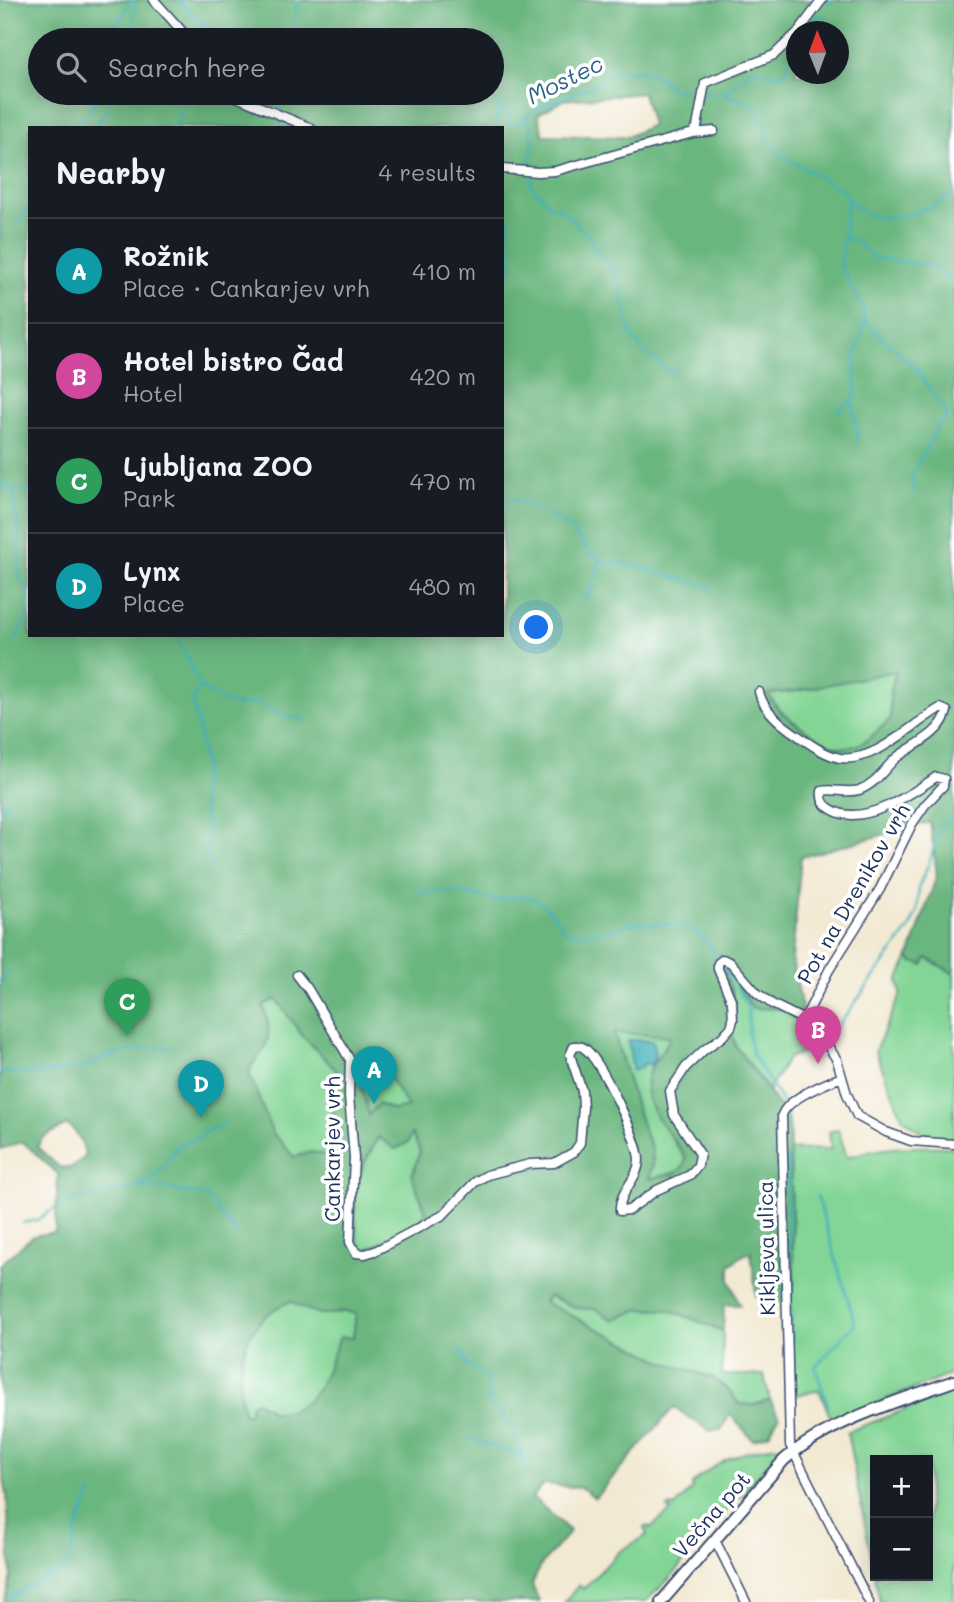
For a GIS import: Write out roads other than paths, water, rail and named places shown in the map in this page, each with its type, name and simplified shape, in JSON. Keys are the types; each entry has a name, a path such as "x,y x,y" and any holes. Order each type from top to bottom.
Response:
{"main road":[{"name":"Večna pot","path":"661,1602 792,1453 825,1431 954,1381"}],"street":[{"path":"154,0 179,28"},
{"path":"806,21 822,0"},
{"path":"694,132 704,87 709,80 774,55 786,44"},
{"path":"256,105 306,126"},
{"path":"504,169 555,171 694,132 714,131"},
{"name":"Pot na Drenikov vrh","path":"759,692 766,707 783,724 821,750 840,758 854,758 876,750 940,708 947,711 944,720 929,735 898,757 871,784 849,792 825,790 821,794 823,802 833,811 845,815 859,814 898,801 936,777 944,779 943,786 912,824 880,889 829,970 804,1020"},
{"name":"Cankarjev vrh","path":"297,975 309,989 350,1060 349,1096 354,1158 350,1242 356,1253 365,1254 443,1215 475,1182 487,1175 530,1164 554,1163 575,1152 580,1143 583,1107 582,1091 570,1055 574,1046 584,1047 597,1063 618,1100 639,1156 638,1170 621,1200 620,1211 629,1210 657,1190 690,1175 698,1165 700,1154 674,1115 670,1091 686,1067 731,1027 732,1002 718,969 720,960 731,963 757,993 772,1004 804,1020"},
{"path":"804,1020 831,1048 857,1116 911,1142 954,1144"},
{"name":"Kikljeva ulica","path":"792,1453 786,1332 782,1115 785,1108 795,1101 842,1077"},
{"path":"792,1453 869,1602"},
{"path":"715,1540 746,1602"}],"water":[{"path":"653,1041 655,1057 651,1065 645,1063 633,1071 628,1042"}],"waterway":[{"path":"115,28 131,0"},
{"path":"134,0 134,28"},
{"name":"Mostec","path":"178,0 211,28"},
{"path":"292,28 298,0"},
{"name":"Mostec","path":"829,5 831,0"},
{"name":"Mostec","path":"815,21 815,17 827,15"},
{"path":"199,28 201,24"},
{"name":"Mostec","path":"500,105 509,116 510,122 518,123 538,108 593,86 616,71 645,71 659,77 671,89 724,94 752,69 773,74 785,73 786,70"},
{"path":"724,94 757,106 770,143 780,154 842,190 847,198 841,267 862,306 865,321 855,356 856,394 852,401 837,411"},
{"path":"71,126 88,114 93,105"},
{"path":"95,126 109,105"},
{"path":"175,126 184,105"},
{"path":"281,105 282,126"},
{"path":"495,126 499,107"},
{"path":"525,118 532,133 530,161"},
{"path":"531,177 531,185 550,206 561,208 591,239 596,252 610,264 619,285 631,334 645,354 676,374"},
{"path":"848,199 865,213 886,217 910,214 954,196"},
{"path":"17,224 28,209"},
{"path":"504,213 509,222 507,238 512,251 511,267 504,281"},
{"path":"845,237 856,242 875,258 931,266 943,275 954,275"},
{"path":"866,322 916,369 948,416 938,425 912,475 911,483 915,492"},
{"path":"504,332 508,341"},
{"path":"852,402 857,440"},
{"path":"0,482 13,490 28,492"},
{"path":"13,490 19,538 19,575 28,592"},
{"path":"504,498 525,502 568,525 590,553 600,560 643,568 713,588"},
{"path":"583,601 593,585 600,560"},
{"path":"16,639 28,615"},
{"path":"177,637 201,687 194,695 193,707 204,765 201,794 209,839 204,848 213,866"},
{"path":"201,687 233,705 257,702 276,713 306,721"},
{"path":"0,812 7,801"},
{"path":"828,1040 909,929 917,912 919,886 930,861 937,833 947,820 954,819"},
{"path":"417,892 456,892 498,900 523,896 537,900 552,913 566,932 577,934 616,929 631,923 681,925 694,929 708,943 714,956"},
{"path":"724,966 748,1008 749,1038 753,1055 784,1105"},
{"path":"0,984 10,972"},
{"path":"0,1072 66,1070 87,1066 106,1057 130,1051 170,1048"},
{"path":"786,1126 787,1112"},
{"path":"139,1186 161,1169 179,1145 225,1124"},
{"path":"787,1158 792,1368 796,1374"},
{"path":"23,1223 37,1220 61,1204 136,1187 164,1188 201,1195 211,1200 237,1234"},
{"path":"817,1196 855,1324 815,1367 828,1406"},
{"path":"461,1350 467,1364 487,1377 489,1401 514,1430 526,1469"},
{"path":"469,1438 521,1456"},
{"path":"5,1602 20,1591 68,1566 78,1527 91,1493"}],"place":[{"name":"Ljubljana ZOO","path":"127,1036"},
{"name":"Hotel bistro Čad","path":"818,1064"},
{"name":"Rožnik","path":"374,1104"},
{"name":"Lynx","path":"201,1118"}]}
